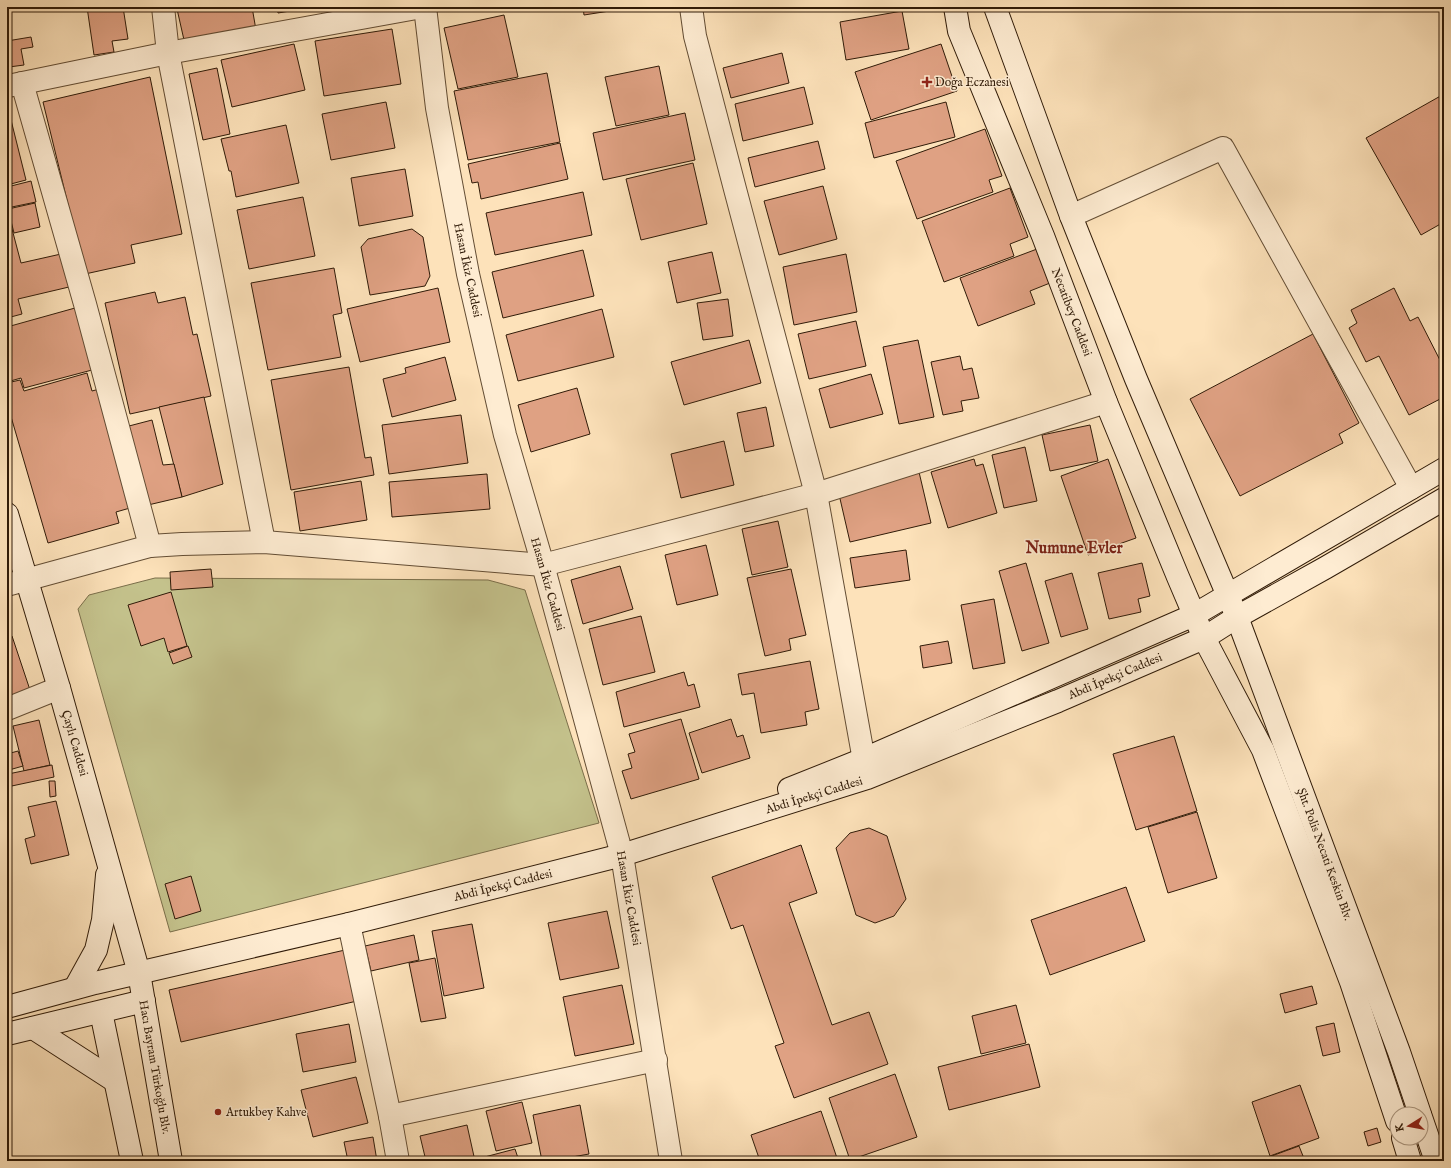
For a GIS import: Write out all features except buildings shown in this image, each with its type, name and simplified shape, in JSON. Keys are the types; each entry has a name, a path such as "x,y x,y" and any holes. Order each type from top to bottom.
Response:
{"street":[{"path":"163,7 168,52 264,542"},
{"path":"150,546 86,304 15,85 168,52 423,7"},
{"name":"Hasan İkiz Caddesi","path":"423,7 436,108 468,274 505,435 543,565 622,855 671,1161"},
{"path":"691,7 695,36 816,494 865,769 1194,615 1444,468"},
{"name":"Necatibey Caddesi","path":"955,7 959,31 1043,236 1106,402 1194,615"},
{"path":"995,7 1071,216 1136,379 1228,595"},
{"path":"1071,216 1223,148 1411,488"},
{"path":"17,582 150,546 182,544 264,542 543,565 816,494 1106,402"},
{"name":"Abdi İpekçi Caddesi","path":"7,1007 75,988 349,924 622,855 1058,701 1204,638 1237,617 1444,499"},
{"name":"Çaylı Caddesi","path":"7,514 17,582 59,688 139,973"},
{"name":"Şht. Polis Necati Keskin Blv.","path":"1228,595 1397,1045 1417,1106"},
{"name":"Şht. Polis Necati Keskin Blv.","path":"1194,615 1204,638 1263,750 1351,982 1392,1106"},
{"path":"7,709 59,688"},
{"path":"75,988 96,950 103,920 108,862"},
{"path":"349,924 390,1116 398,1161"},
{"name":"Hacı Bayram Türkoğlu Blv.","path":"139,973 171,1161"},
{"path":"7,1034 144,1001"},
{"path":"101,1012 132,1161"},
{"path":"33,1028 115,1081"},
{"path":"390,1116 656,1060"},
{"path":"1429,1140 1436,1161"},
{"path":"1405,1146 1410,1161"}],"shaded area":[{"path":"155,578 488,580 525,590 599,823 170,932 78,609 89,595"}],"place":[{"name":"Doğa Eczanesi","path":"927,82"},
{"name":"Artukbey Kahve","path":"218,1112"}],"district":[{"name":"Numune Evler","path":"1074,547"}]}
